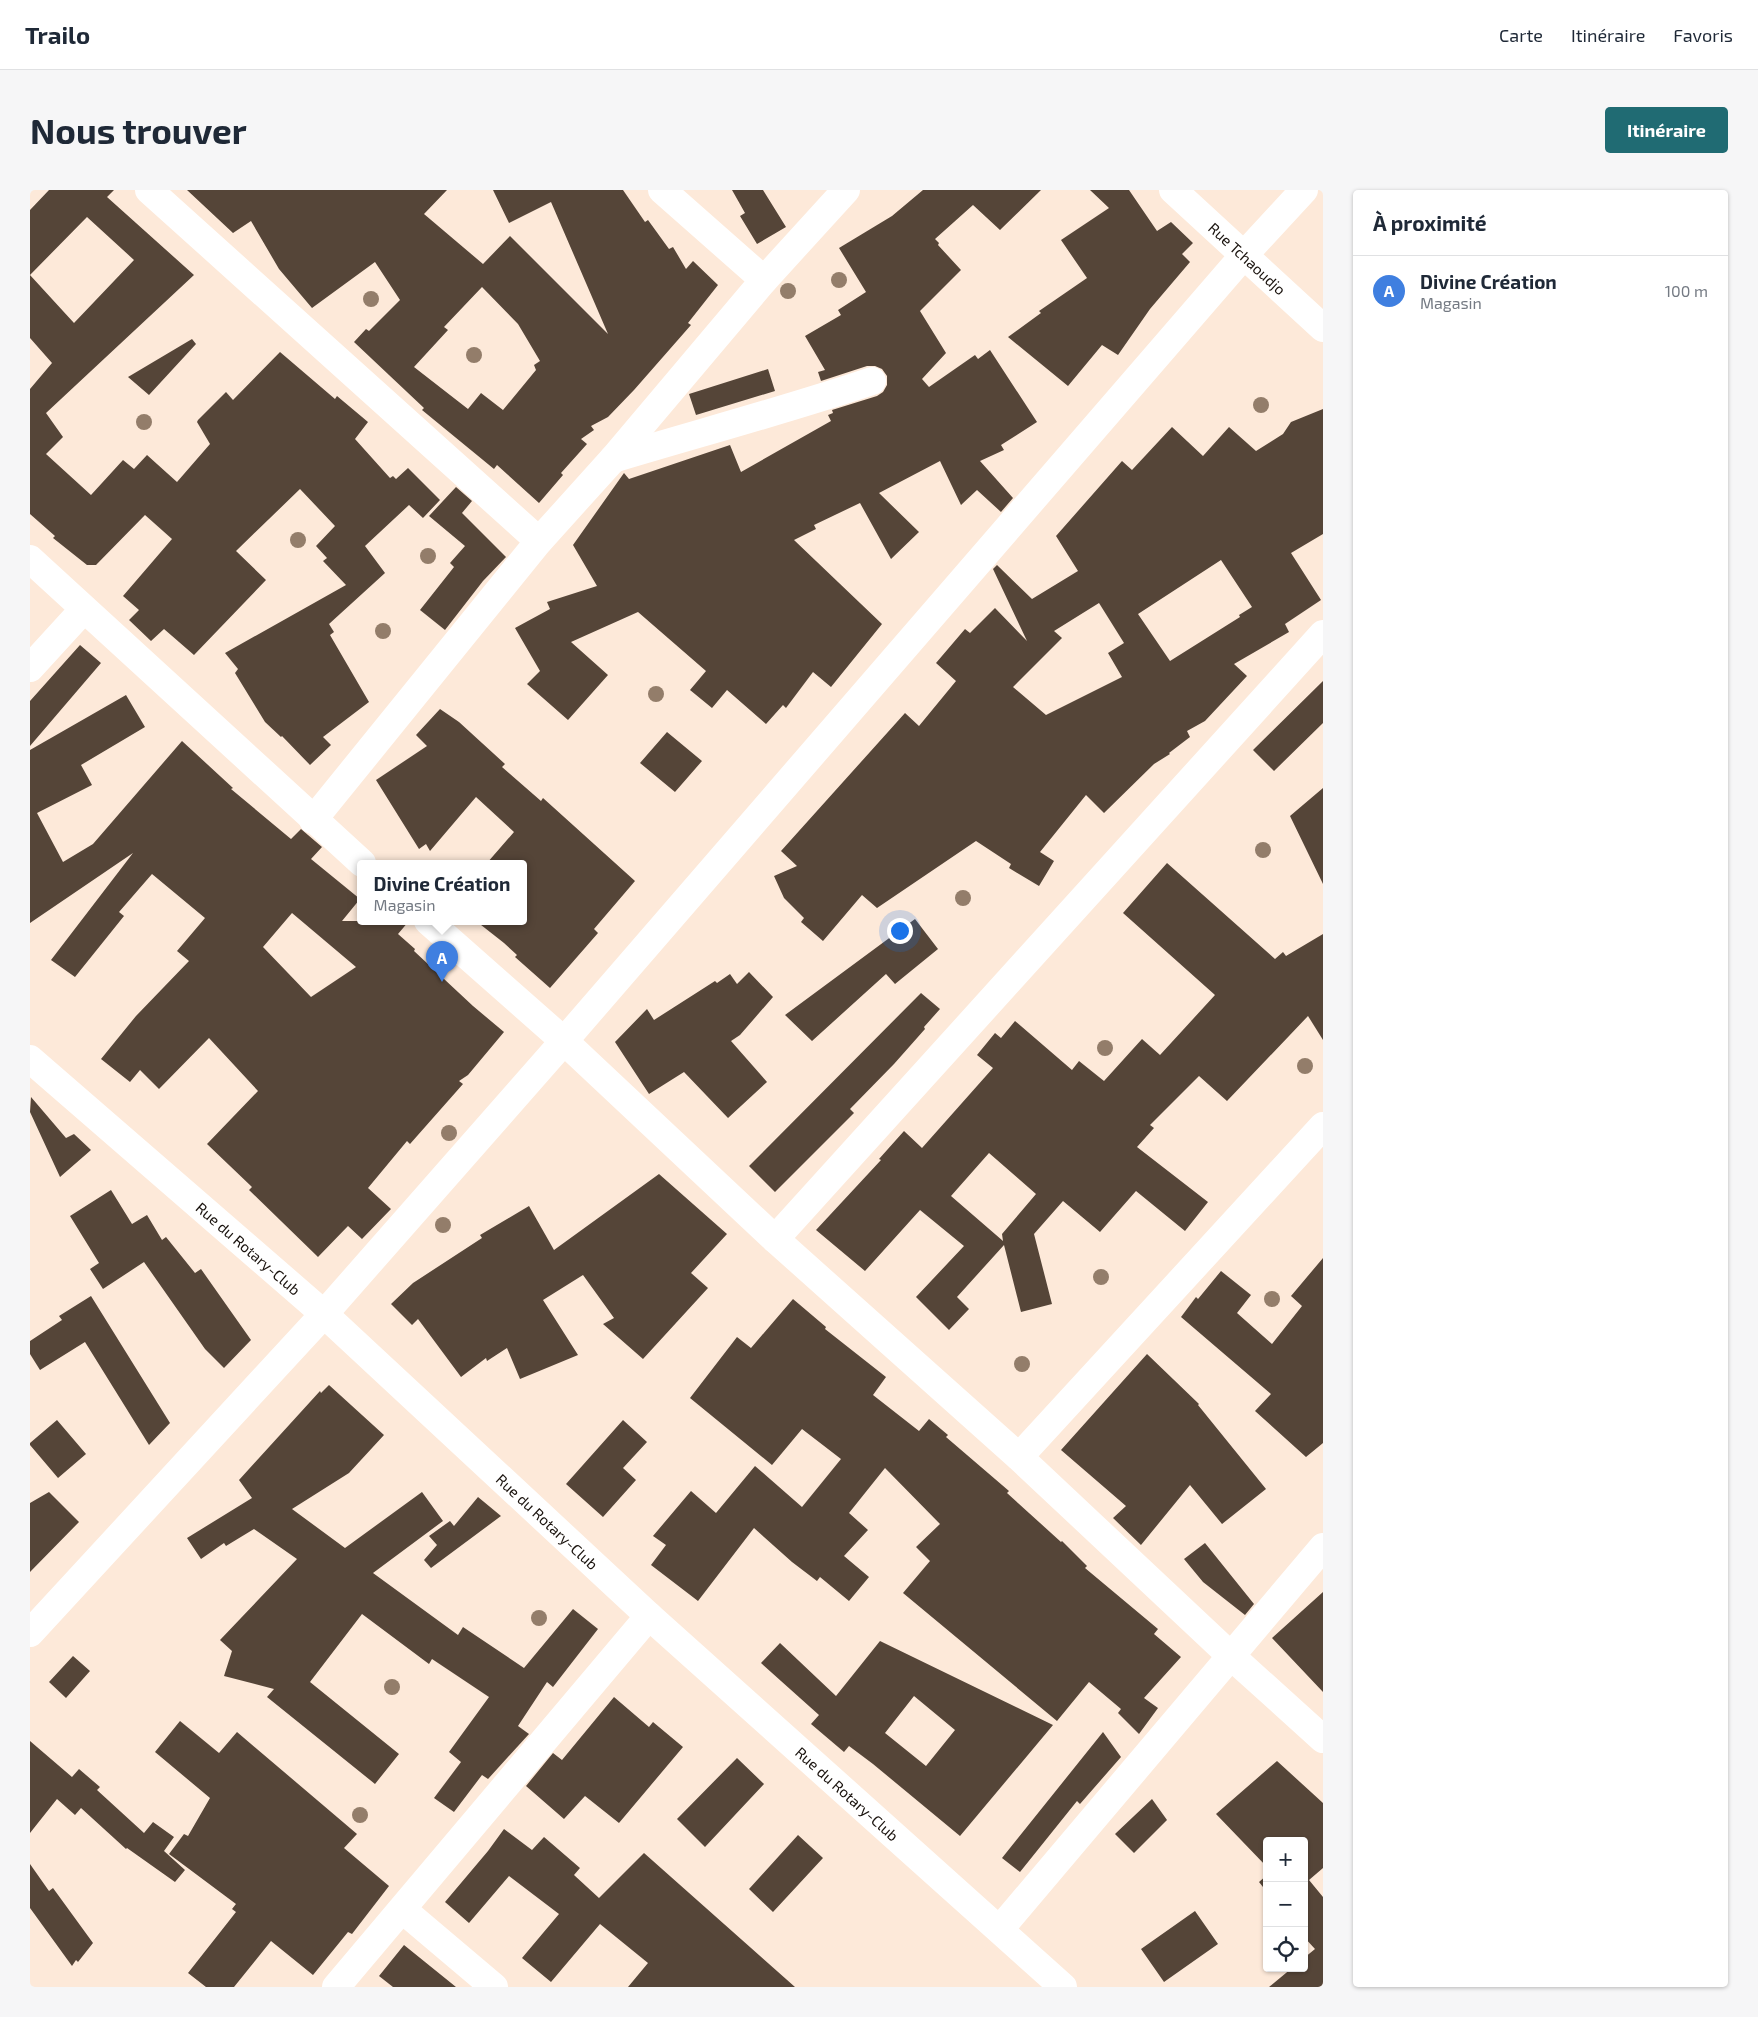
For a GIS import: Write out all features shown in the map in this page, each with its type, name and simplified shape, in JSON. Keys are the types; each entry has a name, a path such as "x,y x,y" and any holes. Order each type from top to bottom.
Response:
{"street":[{"path":"148,190 539,541"},
{"path":"662,190 764,280"},
{"path":"313,820 539,541 612,459 764,280 846,190"},
{"name":"Rue Tchaoudjo","path":"1173,190 1323,328"},
{"path":"30,1633 324,1314 564,1041 1244,255 1304,190"},
{"path":"612,459 698,433 761,417 872,381"},
{"path":"30,559 359,860"},
{"path":"30,668 84,609"},
{"path":"775,1238 1323,634"},
{"path":"433,925 564,1041 775,1238 1019,1457 1231,1656 1323,1739"},
{"name":"Rue du Rotary-Club","path":"30,1059 324,1314 649,1616 1000,1929 1062,1987"},
{"path":"1019,1457 1323,1126"},
{"path":"1000,1929 1323,1548"},
{"path":"336,1987 403,1910 649,1616"},
{"path":"403,1910 494,1987"}],"building":[{"path":"49,190 114,190 107,197 194,275 46,413 63,437 46,454 91,495 123,460 134,469 147,455 177,482 210,444 197,422 198,420 226,392 233,400 280,352 335,399 337,396 368,422 355,439 390,478 393,476 396,479 408,468 440,500 423,518 409,505 365,546 385,573 329,624 334,632 330,635 369,702 323,737 331,745 310,765 282,736 265,722 235,673 238,669 225,653 346,585 323,561 327,558 316,546 335,526 300,489 236,551 266,580 194,655 164,629 151,641 129,620 139,610 123,596 172,539 145,515 96,565 87,565 53,538 55,536 30,514 30,389 52,363 30,338 30,275 30,210","holes":["87,217 134,260 74,323 30,275"]},
{"path":"187,190 447,190 424,214 483,264 510,236 608,334 551,202 509,223 493,190 623,190 645,222 648,220 669,249 673,247 686,269 693,261 718,285 688,323 691,325 634,390 608,417 591,426 594,430 581,439 587,444 561,473 563,475 539,503 497,465 494,469 422,410 424,408 354,342 366,329 369,331 400,300 375,262 312,308 279,269 251,221 233,233","holes":["482,287 518,324 540,361 534,365 536,370 503,410 481,393 468,409 414,367 448,330 444,327"]},
{"path":"732,190 763,190 786,227 757,244 740,216 745,213"},
{"path":"923,190 1041,190 1000,230 973,205 935,239 939,243 938,245 961,270 920,311 946,353 922,379 929,387 975,355 978,359 990,350 1037,422 1001,445 1004,450 980,461 1013,498 1001,512 977,490 961,505 940,461 879,493 919,532 891,559 860,503 814,525 816,529 794,540 882,624 831,687 813,672 786,708 783,705 766,724 727,690 712,708 690,690 706,671 638,612 571,642 608,675 568,720 527,684 540,671 515,628 550,609 547,602 597,586 573,545 624,473 629,479 730,445 741,472 831,421 828,415 833,413 832,410 877,396 883,392 887,385 887,376 882,369 875,366 867,366 821,381 818,372 825,370 805,336 841,315 838,310 866,292 839,248 892,216"},
{"path":"1090,190 1129,190 1157,231 1171,222 1193,243 1182,254 1190,262 1150,309 1118,355 1102,345 1068,386 1008,337 1041,313 1039,311 1087,278 1061,240 1109,208"},
{"path":"192,339 196,344 149,395 128,377"},
{"path":"768,369 775,391 696,415 689,394"},
{"path":"1323,409 1323,534 1291,553 1321,600 1285,624 1289,632 1234,664 1247,676 1205,721 1187,731 1190,737 1170,754 1154,764 1104,813 1086,795 1040,852 1054,861 1039,886 1009,868 1011,864 976,841 877,908 862,895 823,941 801,922 804,918 784,898 774,876 797,866 781,851 905,713 919,726 956,681 936,663 965,629 970,633 995,608 1027,641 993,569 997,565 1032,599 1078,571 1056,536 1122,461 1132,470 1172,427 1203,456 1229,427 1256,451 1283,434 1291,422","holes":["1221,560 1252,607 1239,615 1240,617 1170,661 1138,614","1099,603 1124,643 1108,653 1122,677 1046,715 1013,687 1062,638 1054,631"]},
{"path":"456,487 472,501 462,513 506,557 483,581 445,630 420,610 454,567 450,563 465,546 429,516"},
{"path":"80,645 101,663 30,746 30,701"},
{"path":"1323,681 1323,723 1274,771 1253,750"},
{"path":"126,695 145,727 81,765 92,785 37,813 63,862 93,844 182,741 233,788 231,789 291,839 301,829 322,847 311,859 357,897 357,903 342,921 357,921 357,925 406,925 398,934 473,1006 504,1032 468,1075 459,1081 463,1084 410,1144 407,1141 368,1188 391,1209 362,1239 348,1226 318,1257 249,1190 252,1187 207,1144 258,1091 209,1038 159,1089 140,1070 130,1082 101,1059 136,1016 189,961 177,951 205,918 152,874 119,912 124,916 75,977 51,960 133,853 30,923 30,750","holes":["292,913 356,967 311,997 263,947"]},
{"path":"440,709 459,722 505,764 502,767 541,801 543,798 635,881 594,929 598,933 550,988 515,957 517,955 504,943 481,925 527,925 527,860 490,860 514,832 476,797 430,851 426,844 419,849 376,780 427,746 416,735"},
{"path":"667,732 702,761 675,792 640,763"},
{"path":"1323,788 1323,884 1290,816"},
{"path":"1167,863 1275,959 1283,952 1286,956 1323,934 1323,1040 1308,1016 1227,1101 1199,1076 1150,1125 1154,1128 1137,1147 1208,1202 1185,1231 1136,1191 1100,1232 1063,1201 1034,1234 1052,1304 1021,1312 1004,1245 957,1297 969,1309 949,1330 916,1297 964,1246 920,1210 865,1271 816,1230 881,1160 879,1159 904,1131 922,1148 993,1068 977,1055 995,1033 1001,1038 1015,1021 1072,1070 1079,1061 1104,1081 1142,1039 1160,1055 1215,995 1123,913","holes":["989,1153 1036,1194 1002,1234 1003,1241 951,1196"]},
{"path":"915,919 938,949 895,984 886,974 812,1041 785,1015"},
{"path":"749,972 773,997 740,1035 731,1041 767,1082 728,1118 684,1072 649,1094 615,1042 647,1009 654,1020 715,981 717,983 730,974 737,984"},
{"path":"921,993 940,1009 894,1064 850,1109 854,1113 775,1192 749,1166"},
{"path":"31,1097 66,1138 74,1134 91,1150 60,1177 30,1112"},
{"path":"659,1174 727,1234 691,1273 708,1288 643,1359 603,1324 614,1318 583,1275 543,1300 578,1355 520,1379 507,1348 487,1361 486,1358 461,1377 418,1319 412,1325 391,1304 413,1283 482,1238 480,1235 529,1206 554,1250"},
{"path":"111,1190 132,1224 147,1215 162,1240 166,1237 195,1273 201,1269 251,1340 224,1368 205,1349 144,1262 103,1289 90,1269 99,1263 70,1216"},
{"path":"1323,1258 1323,1443 1306,1457 1255,1411 1271,1394 1181,1317 1196,1297 1198,1299 1221,1271 1251,1295 1237,1313 1272,1344 1302,1306 1291,1296"},
{"path":"91,1296 170,1423 149,1445 85,1342 40,1370 30,1354 30,1341 62,1320 59,1316"},
{"path":"793,1299 826,1327 825,1329 886,1377 873,1395 919,1431 929,1419 948,1435 946,1437 1009,1491 1007,1493 1062,1541 1087,1566 1085,1568 1158,1629 1154,1634 1181,1657 1144,1698 1158,1708 1139,1734 1118,1713 1121,1709 1089,1682 1057,1721 903,1593 930,1561 916,1547 940,1524 885,1468 849,1513 868,1530 844,1556 869,1577 849,1601 820,1577 817,1581 792,1562 754,1528 698,1601 651,1565 666,1545 653,1536 691,1491 716,1513 755,1466 802,1507 841,1459 802,1429 772,1465 690,1398 737,1337 751,1348"},
{"path":"1147,1354 1199,1404 1266,1489 1222,1524 1190,1485 1141,1545 1113,1518 1126,1506 1061,1450"},
{"path":"329,1385 384,1435 349,1473 292,1509 345,1548 422,1492 443,1521 373,1573 458,1635 463,1627 524,1668 573,1609 598,1629 553,1687 547,1682 518,1726 529,1734 488,1779 482,1775 454,1812 434,1798 461,1762 449,1752 489,1697 432,1659 429,1664 362,1614 310,1682 399,1754 375,1784 267,1697 274,1689 224,1676 232,1651 220,1640 297,1559 254,1529 226,1546 224,1543 201,1559 187,1538 252,1498 239,1480 320,1391 321,1393"},
{"path":"57,1420 86,1454 58,1478 30,1445"},
{"path":"623,1420 647,1442 623,1468 636,1480 603,1517 566,1484"},
{"path":"49,1492 79,1522 30,1572 30,1503"},
{"path":"478,1497 501,1516 431,1568 424,1560 437,1545 429,1536 450,1521 454,1526"},
{"path":"1205,1543 1254,1604 1245,1615 1203,1582 1184,1559"},
{"path":"1323,1592 1323,1692 1272,1638"},
{"path":"880,1641 1053,1725 960,1836 873,1764 849,1746 844,1752 811,1724 819,1715 761,1663 780,1643 836,1696","holes":["914,1696 955,1730 926,1766 885,1733"]},
{"path":"73,1656 90,1671 66,1698 49,1682"},
{"path":"614,1697 649,1727 653,1722 683,1747 619,1823 585,1796 564,1819 526,1786 553,1753 562,1760"},
{"path":"180,1721 219,1753 237,1732 357,1834 344,1848 389,1886 352,1934 348,1932 313,1975 271,1941 234,1987 206,1987 188,1973 236,1912 232,1909 236,1904 169,1854 184,1834 188,1836 210,1798 155,1752"},
{"path":"1103,1732 1121,1757 1080,1804 1077,1801 1020,1872 1002,1858"},
{"path":"30,1741 72,1777 79,1769 100,1787 97,1790 144,1833 153,1822 174,1837 164,1851 185,1870 175,1882 126,1849 81,1808 75,1815 57,1799 30,1833"},
{"path":"737,1758 764,1784 705,1847 677,1819"},
{"path":"1277,1761 1323,1803 1323,1868 1309,1880 1323,1897 1323,1987 1269,1987 1287,1972 1308,1972 1308,1955 1315,1949 1308,1941 1308,1837 1263,1837 1263,1863 1216,1814"},
{"path":"1152,1799 1167,1820 1134,1853 1115,1834"},
{"path":"504,1829 532,1850 544,1837 580,1868 574,1875 599,1898 644,1853 795,1987 628,1987 648,1963 600,1924 551,1982 522,1958 559,1914 509,1876 469,1923 445,1902"},
{"path":"798,1835 823,1858 773,1912 749,1889"},
{"path":"30,1864 49,1891 53,1888 93,1943 78,1962 76,1960 72,1966 30,1908"},
{"path":"1263,1878 1263,1887 1259,1882"},
{"path":"1195,1911 1218,1944 1164,1982 1141,1949"},
{"path":"404,1945 456,1987 393,1987 379,1976"}],"place":[{"name":"Divine Création","path":"442,982"}]}
